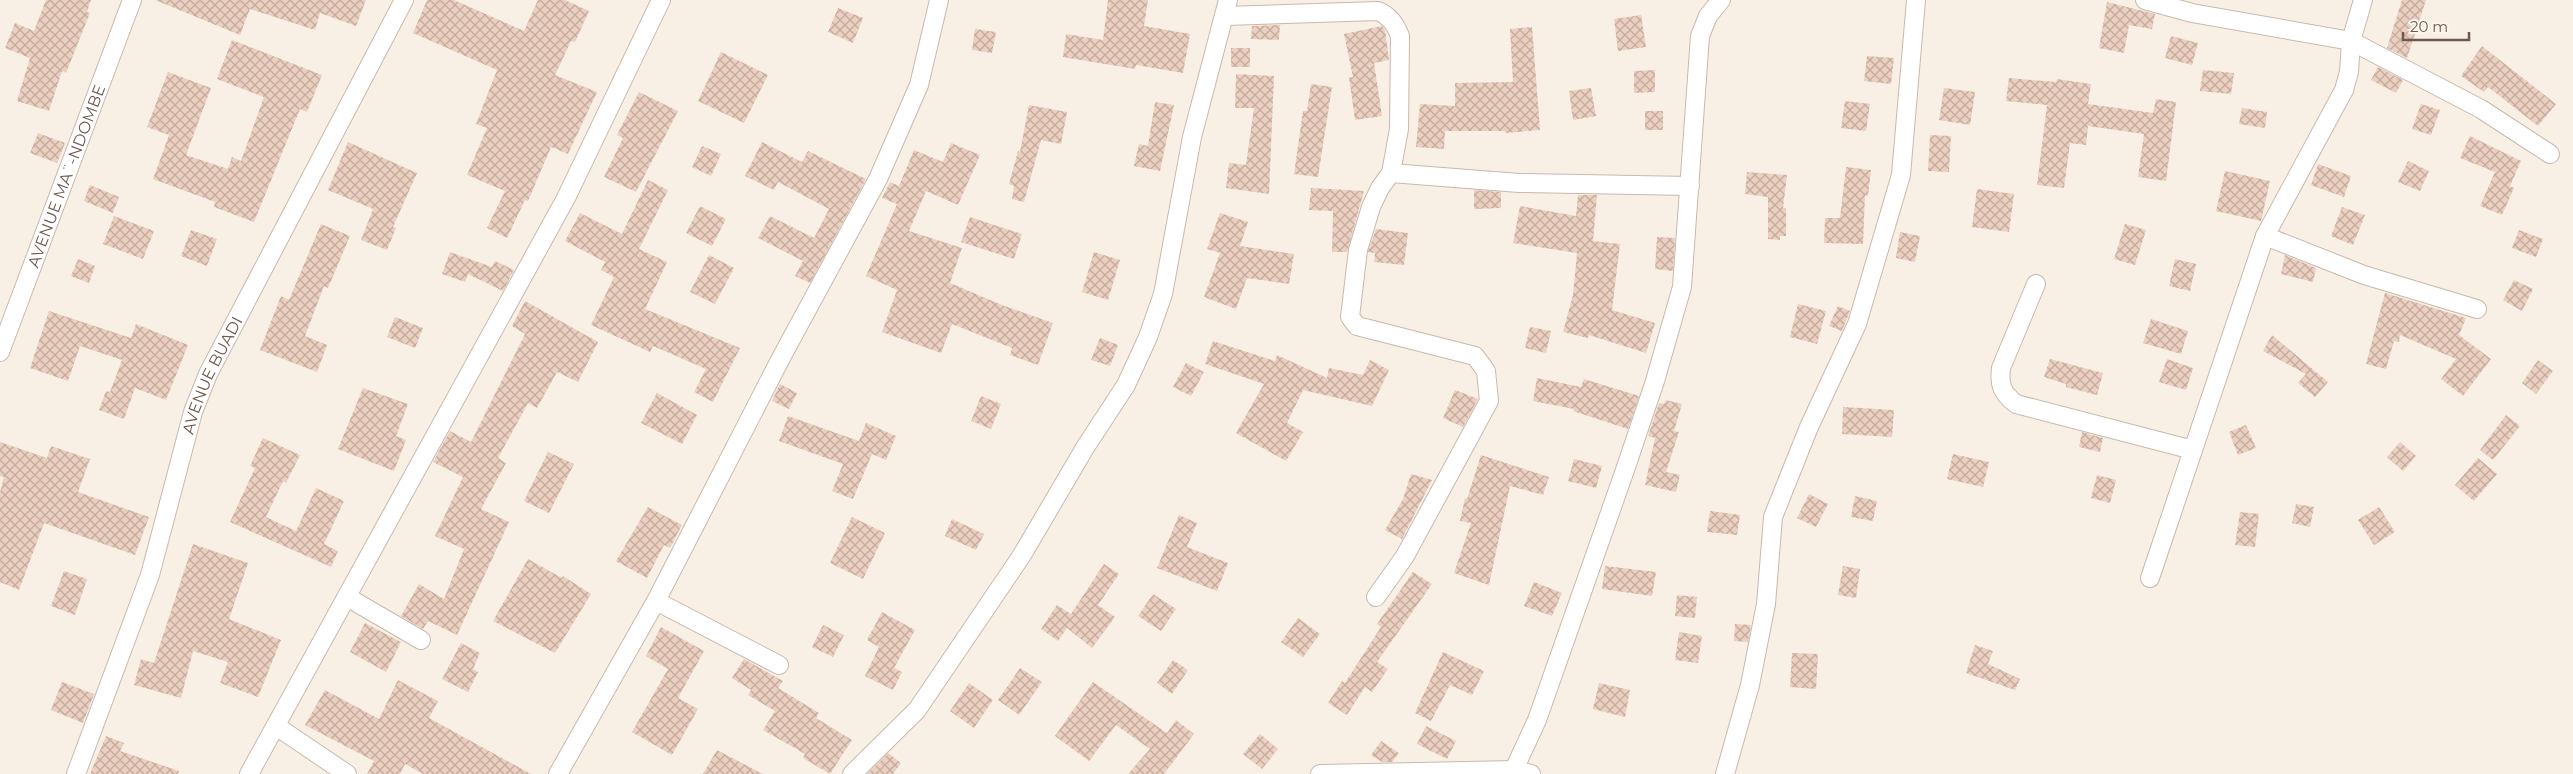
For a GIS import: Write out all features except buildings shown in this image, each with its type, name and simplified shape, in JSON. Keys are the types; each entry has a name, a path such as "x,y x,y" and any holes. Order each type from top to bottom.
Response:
{"street":[{"name":"AVENUE MA¨-NDOMBE","path":"0,352 132,0"},
{"name":"AVENUE BUADI","path":"76,774 150,575 193,412 208,374 404,0"},
{"path":"249,774 566,198 661,0"},
{"path":"558,774 656,601 782,356 878,180 919,85 939,0"},
{"path":"1320,774 1519,773 1655,381 1682,287 1700,36 1708,16 1721,0"},
{"path":"1725,774 1750,686 1762,622 1774,517 1809,427 1857,324 1901,175 1916,0"},
{"path":"2145,0 2192,12 2351,41 2480,109 2550,154"},
{"path":"2150,578 2265,236 2344,90 2349,72 2351,41 2363,0"},
{"path":"852,774 917,710 1022,555 1086,446 1126,385 1148,337 1163,294 1192,137 1226,8 1378,11 1385,14 1394,23 1400,36 1400,129 1392,173 1380,188 1371,207 1358,250 1350,317 1352,323 1357,326 1475,356 1486,371 1489,401 1405,556 1376,597"},
{"path":"1392,173 1519,183 1690,186"},
{"path":"2265,236 2364,276 2477,309"},
{"path":"2036,284 2001,368 2000,382 2004,395 2016,404 2193,450"},
{"path":"347,597 421,640"},
{"path":"656,601 779,664"},
{"path":"276,726 347,774"}]}
